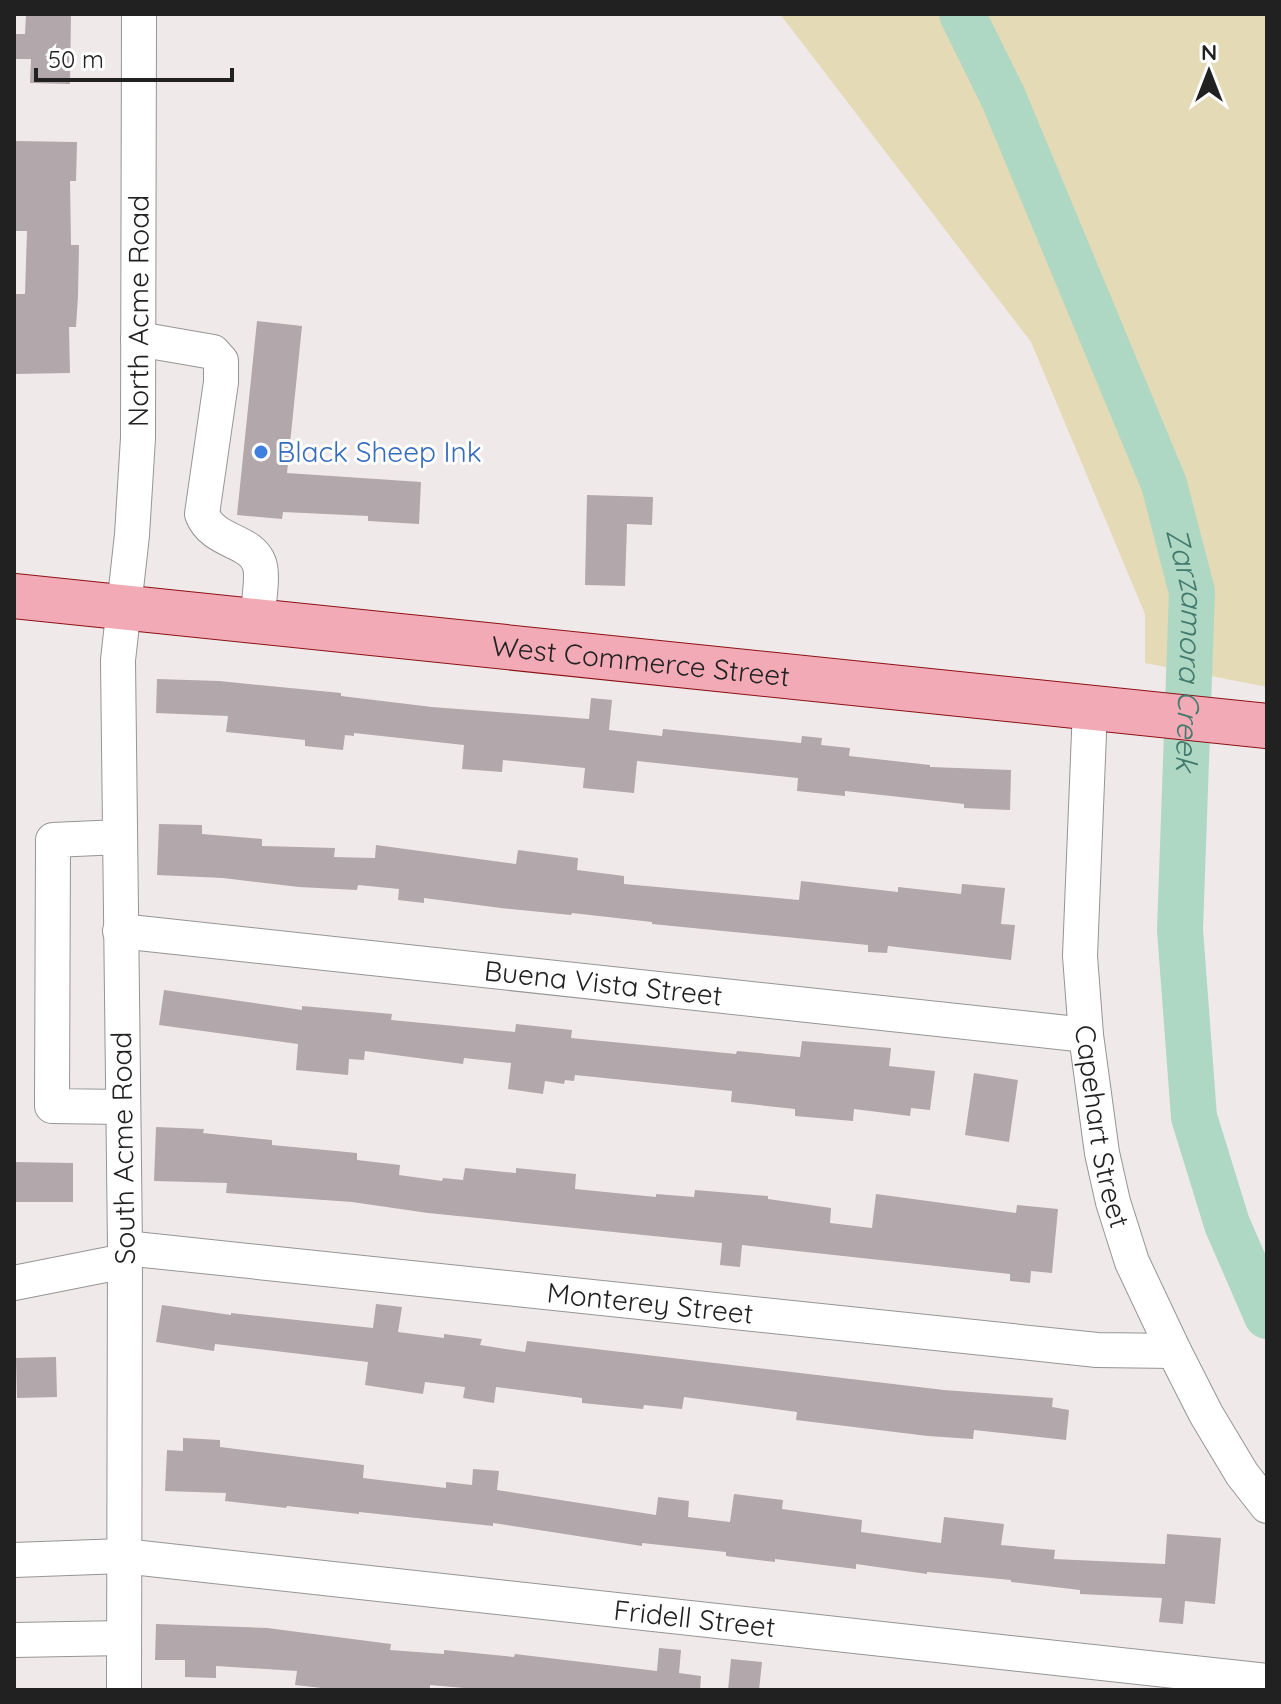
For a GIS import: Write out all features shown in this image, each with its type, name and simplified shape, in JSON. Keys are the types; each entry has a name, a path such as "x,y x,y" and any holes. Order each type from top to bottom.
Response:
{"main road":[{"name":"West Commerce Street","path":"14,596 1263,726"}],"street":[{"name":"North Acme Road","path":"123,607 132,535 138,438 139,14"},
{"path":"138,339 213,352 221,361 221,382 202,514 205,523 218,535 253,552 261,565 257,621"},
{"name":"South Acme Road","path":"123,607 118,660 125,1254 124,1690"},
{"name":"Capehart Street","path":"1109,710 1080,956 1086,1035 1102,1153 1132,1262 1206,1414 1242,1474 1267,1506"},
{"path":"120,837 53,840 52,1106 123,1107"},
{"name":"Buena Vista Street","path":"120,931 1086,1035"},
{"name":"Monterey Street","path":"14,1283 125,1254 1097,1350 1174,1351"},
{"name":"Fridell Street","path":"14,1560 123,1556 1267,1681"},
{"path":"14,1640 124,1638"}],"shaded area":[{"path":"780,14 1267,14 1267,687 1145,663 1145,614 1031,342"}],"building":[{"path":"26,14 71,14 70,84 30,83 31,59 14,59 14,34 25,34"},
{"path":"14,141 77,142 76,181 70,181 71,245 79,245 76,327 69,327 70,373 14,374 14,294 25,294 27,231 14,231"},
{"path":"257,321 302,326 287,473 421,482 419,524 368,521 368,516 283,512 282,519 237,515"},
{"path":"587,495 653,497 652,525 627,524 625,586 585,585"},
{"path":"157,679 219,681 341,693 341,696 432,707 589,719 591,698 612,700 609,730 662,736 663,729 801,743 802,736 822,738 821,745 850,748 849,756 930,767 1011,770 1010,810 964,808 964,804 845,791 845,796 797,791 798,778 637,761 634,793 583,788 585,768 503,760 502,772 462,769 464,745 354,733 354,736 345,735 343,750 305,746 305,740 226,732 228,716 156,713"},
{"path":"159,824 202,825 202,834 262,839 262,846 335,848 334,857 375,858 376,845 516,864 518,850 578,858 577,870 624,876 624,884 799,900 801,881 898,892 898,887 961,894 962,884 1005,888 1001,924 1015,925 1011,960 888,946 887,953 868,952 868,945 424,898 424,903 398,900 399,889 358,885 357,890 299,887 223,878 157,875"},
{"path":"164,990 302,1010 302,1006 392,1014 391,1020 515,1032 516,1024 572,1030 571,1038 736,1054 737,1051 800,1057 802,1041 891,1048 889,1066 935,1071 930,1110 911,1108 910,1116 854,1109 853,1121 795,1116 795,1109 731,1102 732,1091 575,1075 574,1081 565,1080 564,1084 545,1081 543,1094 508,1089 511,1063 464,1058 463,1064 365,1051 364,1060 349,1059 348,1075 296,1070 298,1044 159,1025"},
{"path":"974,1073 1018,1080 1009,1142 965,1135"},
{"path":"156,1127 204,1129 203,1133 272,1140 272,1145 357,1153 357,1160 400,1165 399,1175 442,1181 443,1178 463,1180 465,1168 516,1173 516,1168 576,1174 575,1189 656,1197 656,1194 694,1197 695,1190 768,1196 768,1199 831,1208 830,1223 872,1228 876,1194 1016,1213 1017,1205 1058,1209 1052,1273 1031,1271 1030,1283 1010,1281 1010,1274 742,1245 740,1267 720,1265 722,1243 428,1213 352,1202 226,1193 227,1183 154,1181"},
{"path":"14,1162 73,1163 73,1202 14,1202"},
{"path":"376,1304 402,1307 398,1332 482,1339 480,1345 525,1352 527,1341 944,1390 1053,1398 1052,1407 1069,1410 1066,1440 974,1430 973,1439 928,1436 796,1420 797,1412 684,1397 682,1409 644,1405 643,1409 582,1403 582,1398 496,1387 494,1403 463,1398 465,1387 425,1382 423,1394 365,1385 368,1362 215,1344 214,1351 156,1342 162,1305 231,1315 373,1328"},
{"path":"56,1357 57,1397 17,1398 16,1358"},
{"path":"183,1438 220,1440 220,1447 364,1465 363,1478 446,1488 446,1482 472,1485 473,1469 499,1471 497,1490 656,1515 658,1497 689,1501 688,1517 730,1522 734,1494 783,1500 782,1509 862,1520 861,1532 941,1543 944,1517 1004,1524 1001,1545 1055,1550 1054,1559 1165,1564 1167,1534 1221,1538 1215,1604 1185,1601 1183,1624 1159,1622 1162,1598 1080,1594 1080,1590 1011,1580 927,1574 856,1564 856,1569 775,1559 775,1562 726,1556 726,1552 642,1543 642,1546 493,1523 493,1526 286,1508 225,1501 226,1493 165,1491 167,1450 183,1451"},
{"path":"156,1624 267,1628 391,1644 390,1650 444,1654 444,1650 514,1657 515,1654 657,1671 659,1648 681,1650 679,1673 701,1676 700,1690 486,1690 430,1685 430,1690 339,1690 295,1685 297,1671 216,1666 216,1678 185,1677 185,1660 155,1660"},
{"path":"731,1659 762,1662 759,1690 728,1690"}],"waterway":[{"name":"Zarzamora Creek","path":"962,14 1003,97 1164,484 1192,592 1180,930 1194,1117 1227,1224 1267,1316"}],"place":[{"name":"Black Sheep Ink","path":"261,452"}]}
